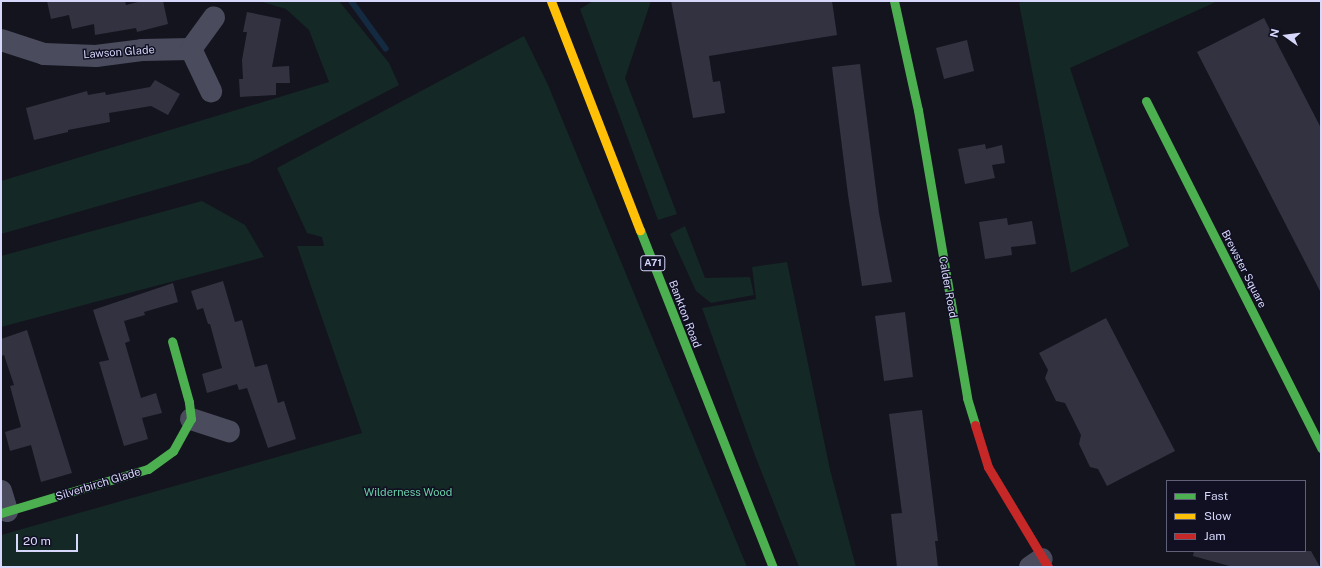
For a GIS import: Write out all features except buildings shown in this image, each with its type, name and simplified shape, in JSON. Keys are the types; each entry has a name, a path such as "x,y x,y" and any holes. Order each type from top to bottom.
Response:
{"street":[{"name":"Bankton Road","path":"551,1 752,519 773,567"},
{"name":"Calder Road","path":"894,1 918,110 967,398 988,467 1040,564"},
{"path":"210,91 191,49 214,17"},
{"name":"Lawson Glade","path":"1,40 44,54 96,56 142,50 191,49"},
{"name":"Brewster Square","path":"1146,101 1281,373 1321,448"},
{"path":"172,341 189,402 191,419 229,431"},
{"name":"Silverbirch Glade","path":"1,490 4,512 148,469 173,451 191,419"}],"green space":[{"path":"259,1 339,1 389,63 399,85 249,163 1,234 1,181 329,82 309,30 286,9"},
{"path":"593,1 651,1 625,78 677,214 658,220 580,9"},
{"path":"1024,1 1218,1 1070,68 1129,246 1071,273 1019,3"},
{"name":"Wilderness Wood","path":"524,36 548,85 747,567 1,567 1,535 362,433 297,246 324,246 322,237 307,233 277,168"},
{"path":"202,201 245,225 264,257 1,327 1,256"},
{"path":"685,226 705,278 750,277 754,295 711,303 696,291 670,234"},
{"path":"787,262 830,470 856,567 799,567 754,453 702,308 756,299 752,267"}],"waterway":[{"path":"351,1 386,49"}],"traffic: fast":[{"path":"894,1 918,110 967,398 975,425"},
{"path":"1146,101 1321,448"},
{"path":"640,230 773,567"},
{"path":"1,513 148,469 173,451 191,419 189,402 172,341"}],"traffic: slow":[{"path":"551,1 640,230"}],"traffic: jam":[{"path":"975,425 988,467 1048,567"}]}
